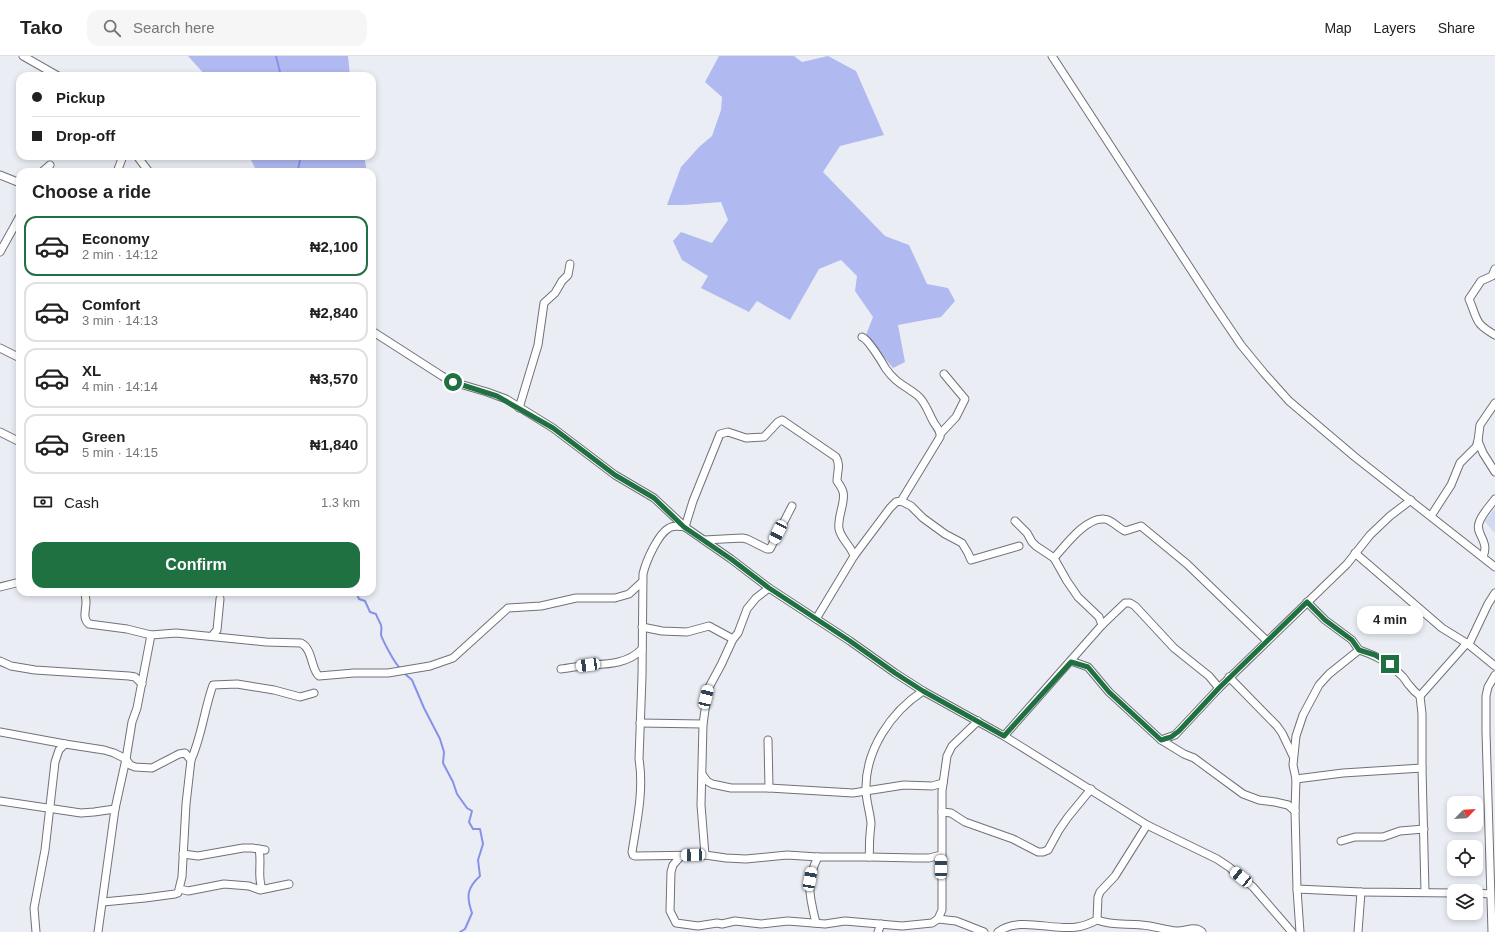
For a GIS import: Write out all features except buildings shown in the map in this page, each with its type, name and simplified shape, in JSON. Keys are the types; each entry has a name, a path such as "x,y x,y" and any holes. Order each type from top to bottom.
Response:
{"street":[{"path":"23,56 51,72"},
{"path":"1052,56 1214,305 1255,362 1290,401 1356,457 1495,566"},
{"path":"0,174 16,181"},
{"path":"0,252 16,223"},
{"path":"519,408 538,345 544,303 555,293 562,281 568,275 570,264"},
{"path":"1495,269 1492,276 1481,281 1469,299 1479,326 1495,335"},
{"path":"376,334 399,347 453,382 497,396 553,428 615,475 654,498 684,527 769,588 850,641 895,673 923,691 1004,736 1148,825 1217,859 1229,867 1253,888 1292,932"},
{"path":"862,338 868,341 876,356 896,380 919,396 926,405 941,433"},
{"path":"0,348 16,356"},
{"path":"901,501 938,441 941,433 956,417 965,399 944,374"},
{"path":"1431,516 1451,484 1460,463 1476,446 1480,425 1495,403"},
{"path":"684,527 720,434 728,432 746,438 764,437 782,420 836,457 839,461 837,481 843,490 844,495 838,525 842,537 852,550 854,556"},
{"path":"0,432 16,440"},
{"path":"1478,441 1483,453 1495,472"},
{"path":"1483,557 1486,550 1478,528 1479,522 1495,499"},
{"path":"1161,740 1175,735 1219,688 1347,564 1370,535 1390,516 1411,500"},
{"path":"816,619 854,556 896,502 901,501 911,506 923,518 944,534 962,543 971,560 1019,546"},
{"path":"704,540 742,538 770,549 792,506"},
{"path":"1054,558 1082,528 1094,521 1105,518 1125,531 1141,526 1187,564 1267,641"},
{"path":"1015,521 1027,533 1036,546 1054,558 1078,597 1099,617 1102,625"},
{"path":"684,527 675,526 664,531 648,558 644,568 642,582 639,759 641,767 640,804 633,855 705,855 740,859 787,855 818,857 916,858 930,858 941,855"},
{"path":"1355,553 1442,628 1467,643 1495,666"},
{"path":"85,596 84,616 89,624 127,629 151,635 176,634 266,642 301,643 305,645 313,660 315,672 319,676 354,673 388,673 430,666 453,658 508,608 541,606 576,598 619,597 629,594 642,582"},
{"path":"0,587 16,583"},
{"path":"705,855 701,805 703,724 708,689 733,639 738,633 750,603 769,588"},
{"path":"1420,696 1467,643 1470,642 1488,604 1495,593"},
{"path":"212,636 217,630 220,599"},
{"path":"1307,602 1325,620 1352,640 1359,650 1375,655 1390,664 1420,696 1422,714 1425,892"},
{"path":"1004,736 1071,662 1102,625 1125,603 1130,603 1135,606 1174,648 1209,676 1219,688"},
{"path":"642,627 662,631 687,632 709,626 733,639"},
{"path":"98,932 115,809 151,635"},
{"path":"561,669 588,665 610,664 632,657 642,649"},
{"path":"1300,932 1297,889 1295,811 1296,779 1293,757 1296,736 1301,720 1318,685 1329,674 1359,650"},
{"path":"0,661 11,666 35,670 129,676 135,678 142,684"},
{"path":"1071,662 1088,667 1109,692 1161,740 1184,754 1194,758 1243,794 1259,800 1288,805 1295,811"},
{"path":"1492,932 1490,894 1492,826 1486,732 1486,696 1488,687 1495,675"},
{"path":"1230,678 1277,726 1293,757"},
{"path":"103,902 178,893 180,889 186,804 191,760 197,747 204,713 213,685 236,684 274,690 300,697 314,693"},
{"path":"870,857 871,825 866,790 867,774 872,754 880,737 901,709 910,700 923,691"},
{"path":"681,856 671,872 670,911 676,923 698,926 717,923 722,924 735,921 761,924 780,921 825,924 845,920 902,926 932,923 938,919 942,910 941,855 943,783 949,750 978,721"},
{"path":"640,723 703,724"},
{"path":"0,732 114,752 126,759 130,765 134,767 152,768 179,754 185,754 191,760"},
{"path":"768,740 769,788"},
{"path":"36,932 34,908 45,850 55,762 59,750 65,744"},
{"path":"1296,779 1343,773 1422,768"},
{"path":"702,774 707,781 719,786 731,788 769,788 853,792 904,785 932,786 943,783"},
{"path":"942,812 951,813 965,822 1013,839 1038,852 1043,852 1048,850 1065,821 1091,789"},
{"path":"0,801 81,813 115,809"},
{"path":"1097,920 1098,897 1118,872 1133,846 1148,825"},
{"path":"1340,841 1355,837 1382,837 1400,830 1424,829"},
{"path":"183,854 198,856 243,848 262,849 259,877 262,890"},
{"path":"816,923 810,890 812,870 818,857"},
{"path":"180,889 188,891 224,884 249,886 262,890 289,884"},
{"path":"1297,889 1361,892 1447,893"},
{"path":"1358,932 1361,892"},
{"path":"1483,894 1490,894"},
{"path":"938,919 956,921 984,932"},
{"path":"998,932 1009,925 1076,928 1097,920 1107,924 1145,925 1177,931 1194,928 1199,929 1202,932"},
{"path":"878,932 881,924"}],"shaded area":[{"path":"188,56 348,56 350,72 202,72"},
{"path":"719,56 794,56 802,62 828,56 856,71 884,135 840,146 823,172 885,236 909,245 927,284 948,288 955,301 941,317 898,325 905,362 893,368 866,335 873,317 855,291 857,276 841,260 819,269 790,320 757,301 749,312 701,288 708,276 682,260 673,241 681,232 712,243 728,220 721,202 667,205 681,167 699,147 712,136 721,110 722,97 705,82"},
{"path":"251,160 365,160 366,168 255,168"},
{"path":"1495,509 1495,533 1484,521"}],"waterway":[{"path":"276,56 280,72"},
{"path":"298,168 300,160"},
{"path":"358,596 359,599 365,601 370,612 376,614 381,625 382,638 392,657 400,668"},
{"path":"404,673 412,680 440,739 444,752 443,763 453,782 457,794 467,808 472,811 469,822 473,829 480,829 483,844 478,860 480,876 470,888 468,897 472,913 465,929 460,932"}],"route":[{"path":"453,382 506,400 553,428 615,475 654,498 684,527 731,559 769,588 923,691 1004,736 1071,662 1084,665 1092,670 1104,687 1161,740 1171,737 1175,735 1219,688 1307,602 1325,620 1349,637 1359,650 1375,655 1390,664"}]}
